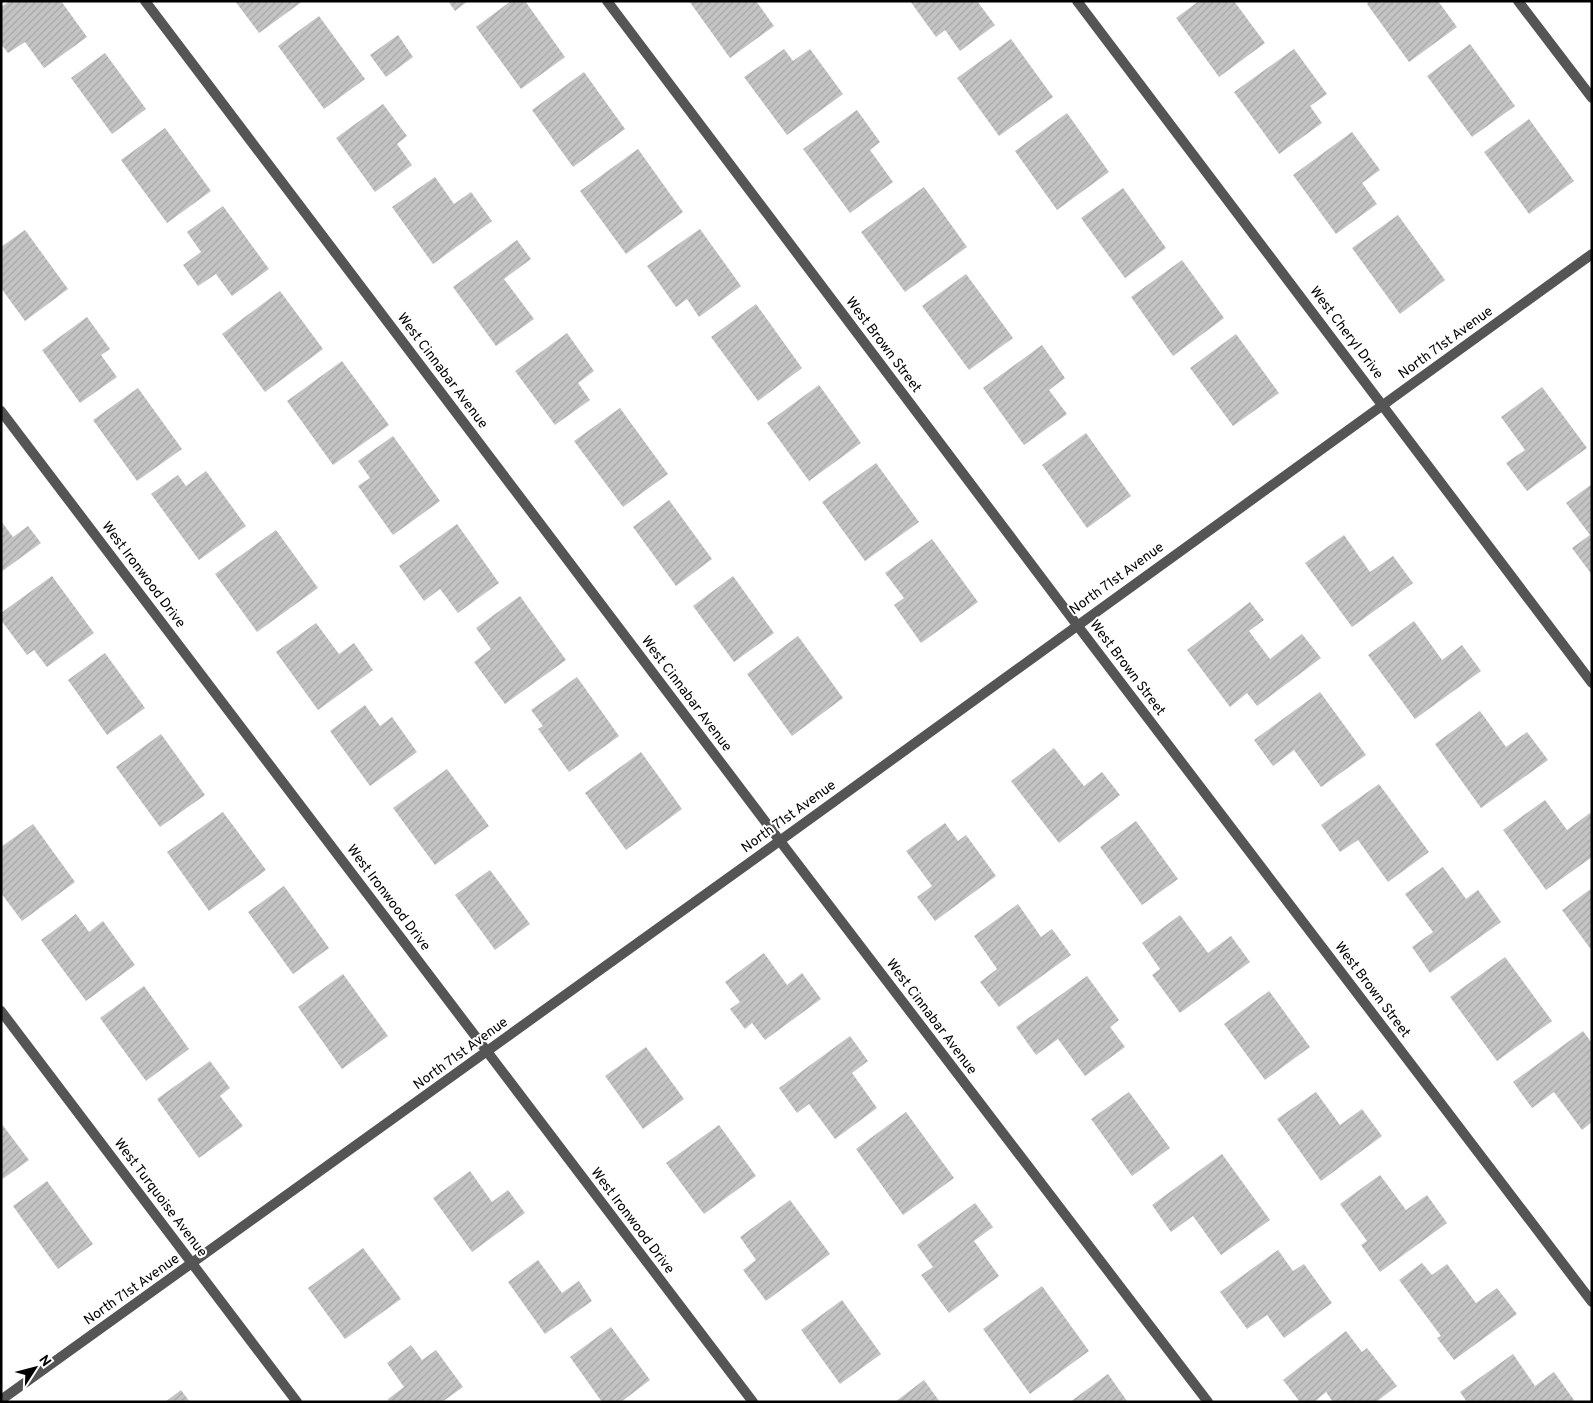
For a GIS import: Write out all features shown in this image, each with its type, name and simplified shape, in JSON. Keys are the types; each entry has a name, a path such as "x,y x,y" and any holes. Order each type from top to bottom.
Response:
{"street":[{"name":"West Cinnabar Avenue","path":"145,1 780,841 1208,1402"},
{"name":"West Brown Street","path":"607,1 1077,625 1592,1302"},
{"name":"West Cheryl Drive","path":"1077,1 1592,683"},
{"path":"1518,1 1592,98"},
{"name":"North 71st Avenue","path":"1,1400 193,1264 1592,254"},
{"name":"West Ironwood Drive","path":"1,411 753,1402"},
{"name":"West Turquoise Avenue","path":"1,1012 297,1402"}],"building":[{"path":"10,1 61,1 87,37 44,68 25,42 8,53 1,44 1,7"},
{"path":"235,1 303,1 259,33"},
{"path":"448,1 468,1 455,11"},
{"path":"511,1 525,1 565,57 521,89 476,27"},
{"path":"689,1 756,1 774,26 730,58"},
{"path":"910,1 977,1 995,25 960,51 945,30 936,37"},
{"path":"1199,1 1234,1 1265,43 1219,77 1176,18"},
{"path":"1370,1 1438,1 1457,27 1409,62 1367,4"},
{"path":"319,16 365,79 324,109 278,46"},
{"path":"398,35 413,57 386,77 370,55"},
{"path":"1011,39 1053,97 999,136 957,78"},
{"path":"1470,44 1515,106 1472,137 1427,76"},
{"path":"784,49 793,61 810,49 843,94 787,135 744,77"},
{"path":"1294,49 1327,94 1310,106 1322,123 1279,154 1234,92"},
{"path":"105,53 146,109 112,134 71,78"},
{"path":"584,72 625,129 573,167 532,110"},
{"path":"383,104 407,136 397,144 412,165 375,192 336,138"},
{"path":"857,110 880,142 870,150 893,182 850,213 803,149"},
{"path":"1067,113 1109,172 1057,210 1015,151"},
{"path":"1529,119 1574,181 1529,214 1484,152"},
{"path":"165,128 211,191 167,223 121,160"},
{"path":"1352,132 1380,170 1362,183 1377,204 1336,234 1293,175"},
{"path":"638,149 683,212 626,254 580,191"},
{"path":"435,177 454,204 471,192 492,221 433,264 392,207"},
{"path":"924,187 967,247 905,292 861,232"},
{"path":"1123,188 1166,248 1125,278 1081,218"},
{"path":"223,206 269,269 232,296 216,274 198,286 183,265 201,252 187,232"},
{"path":"1398,215 1445,280 1400,314 1352,248"},
{"path":"700,229 741,286 699,317 687,299 676,307 647,266"},
{"path":"25,230 68,289 25,321 1,288 1,247"},
{"path":"517,240 531,259 504,279 534,319 496,346 453,287"},
{"path":"1182,260 1224,318 1173,356 1131,297"},
{"path":"966,274 1013,338 969,370 922,306"},
{"path":"280,291 323,349 265,392 222,334"},
{"path":"756,304 802,368 758,401 711,337"},
{"path":"87,317 110,349 101,355 117,377 80,403 42,350"},
{"path":"567,333 594,371 578,383 590,400 555,425 515,371"},
{"path":"1236,334 1279,393 1233,426 1190,368"},
{"path":"1042,345 1065,378 1049,390 1067,414 1024,445 983,388"},
{"path":"342,361 389,425 333,465 287,401"},
{"path":"819,385 861,443 809,481 767,423"},
{"path":"1542,387 1587,448 1527,491 1506,463 1525,450 1501,417"},
{"path":"138,388 182,449 137,481 93,420"},
{"path":"620,408 668,474 623,507 574,441"},
{"path":"1086,433 1131,496 1087,528 1042,465"},
{"path":"393,436 440,501 393,535 358,486 370,478 358,461"},
{"path":"876,463 919,522 865,561 822,502"},
{"path":"206,471 246,526 199,560 151,494 178,475 186,486"},
{"path":"1592,484 1592,575 1572,548 1590,535 1566,503"},
{"path":"669,500 712,559 676,586 633,527"},
{"path":"1,521 13,537 28,526 41,543 1,572"},
{"path":"457,524 499,583 458,613 440,589 424,601 399,566"},
{"path":"276,530 318,588 257,632 215,574"},
{"path":"1344,535 1370,572 1393,556 1413,583 1352,627 1305,563"},
{"path":"932,539 978,602 921,643 894,605 904,598 885,573"},
{"path":"52,576 94,633 47,667 34,650 27,655 1,620 1,613"},
{"path":"733,576 774,633 734,662 693,606"},
{"path":"520,596 566,660 505,704 474,662 491,649 476,628"},
{"path":"1250,602 1264,620 1249,631 1270,659 1302,634 1321,658 1257,706 1247,693 1230,707 1187,650"},
{"path":"1414,621 1442,660 1462,645 1481,671 1415,719 1368,655"},
{"path":"316,623 339,654 354,643 373,670 318,710 276,652"},
{"path":"798,636 843,698 792,736 747,674"},
{"path":"105,653 145,708 107,735 68,680"},
{"path":"577,677 619,736 569,772 538,729 543,726 531,710"},
{"path":"1320,692 1366,755 1321,787 1294,750 1273,766 1254,740"},
{"path":"365,705 380,726 392,717 417,752 370,786 330,731"},
{"path":"1480,711 1506,747 1527,732 1548,760 1481,808 1435,744"},
{"path":"161,734 205,795 160,827 116,767"},
{"path":"1054,748 1084,786 1102,772 1120,795 1059,843 1011,781"},
{"path":"641,752 682,809 626,850 585,793"},
{"path":"447,769 489,826 435,865 393,808"},
{"path":"1379,784 1429,852 1388,882 1358,840 1340,852 1321,825"},
{"path":"1545,800 1567,830 1590,813 1592,816 1592,857 1546,890 1503,830"},
{"path":"223,812 266,870 209,911 167,852"},
{"path":"1136,821 1178,879 1142,905 1100,847"},
{"path":"945,823 958,841 966,835 996,876 935,921 917,897 932,886 906,851"},
{"path":"33,824 75,882 22,921 1,893 1,847"},
{"path":"1443,867 1466,899 1478,890 1501,922 1430,973 1412,947 1433,932 1405,894"},
{"path":"490,870 530,924 495,950 455,895"},
{"path":"284,886 329,948 293,974 248,912"},
{"path":"1592,888 1592,951 1562,910"},
{"path":"1018,904 1041,937 1052,929 1071,955 999,1007 980,982 997,969 974,936"},
{"path":"76,914 89,932 103,921 135,965 86,1001 41,940"},
{"path":"1180,915 1208,953 1231,936 1250,962 1180,1013 1152,975 1160,969 1142,943"},
{"path":"764,953 787,985 802,973 821,999 765,1040 752,1023 745,1029 730,1009 740,1002 725,982"},
{"path":"1505,957 1552,1021 1497,1061 1450,997"},
{"path":"343,974 388,1036 342,1069 298,1007"},
{"path":"1087,976 1119,1020 1110,1027 1125,1047 1085,1076 1058,1039 1036,1055 1016,1027"},
{"path":"144,986 189,1049 146,1081 100,1018"},
{"path":"1269,991 1310,1047 1265,1080 1224,1024"},
{"path":"1583,1031 1592,1043 1592,1122 1582,1130 1554,1092 1532,1108 1513,1082"},
{"path":"850,1036 868,1061 852,1073 877,1108 835,1139 809,1104 797,1113 779,1088"},
{"path":"646,1047 684,1099 643,1129 605,1076"},
{"path":"210,1061 230,1088 220,1096 243,1126 199,1158 157,1099"},
{"path":"1129,1092 1170,1148 1132,1176 1091,1119"},
{"path":"1316,1092 1340,1125 1362,1109 1382,1136 1321,1181 1277,1119"},
{"path":"906,1112 954,1178 903,1215 856,1149"},
{"path":"1,1123 29,1160 1,1180"},
{"path":"719,1125 756,1176 704,1214 666,1163"},
{"path":"1222,1154 1270,1220 1221,1255 1193,1216 1171,1232 1152,1205"},
{"path":"470,1171 492,1202 508,1190 525,1213 472,1252 433,1198"},
{"path":"1380,1175 1406,1210 1427,1195 1447,1223 1380,1272 1361,1245 1367,1241 1340,1204"},
{"path":"47,1181 93,1244 58,1269 13,1206"},
{"path":"790,1200 830,1254 766,1301 743,1270 756,1260 740,1237"},
{"path":"975,1203 993,1227 974,1241 999,1276 949,1313 921,1275 933,1267 917,1245"},
{"path":"363,1248 401,1299 345,1339 308,1288"},
{"path":"1278,1250 1293,1271 1304,1264 1332,1303 1284,1338 1267,1315 1247,1329 1220,1292"},
{"path":"538,1260 562,1293 579,1281 592,1301 545,1334 508,1282"},
{"path":"1422,1263 1432,1275 1447,1264 1476,1303 1497,1288 1517,1314 1454,1360 1437,1338 1441,1336 1399,1280"},
{"path":"1042,1286 1089,1351 1030,1394 983,1329"},
{"path":"842,1300 881,1354 840,1384 801,1330"},
{"path":"611,1327 650,1380 621,1402 602,1402 570,1357"},
{"path":"1346,1331 1362,1352 1367,1348 1397,1386 1376,1402 1333,1402 1326,1392 1314,1402 1300,1402 1283,1380"},
{"path":"411,1345 422,1360 436,1350 463,1387 442,1402 389,1402 388,1399 404,1387 387,1363"},
{"path":"1513,1354 1535,1386 1554,1372 1574,1400 1572,1402 1467,1402 1460,1392"},
{"path":"1108,1374 1127,1401 1070,1402"},
{"path":"924,1380 940,1402 895,1402"},
{"path":"181,1390 190,1402 165,1402"}]}
